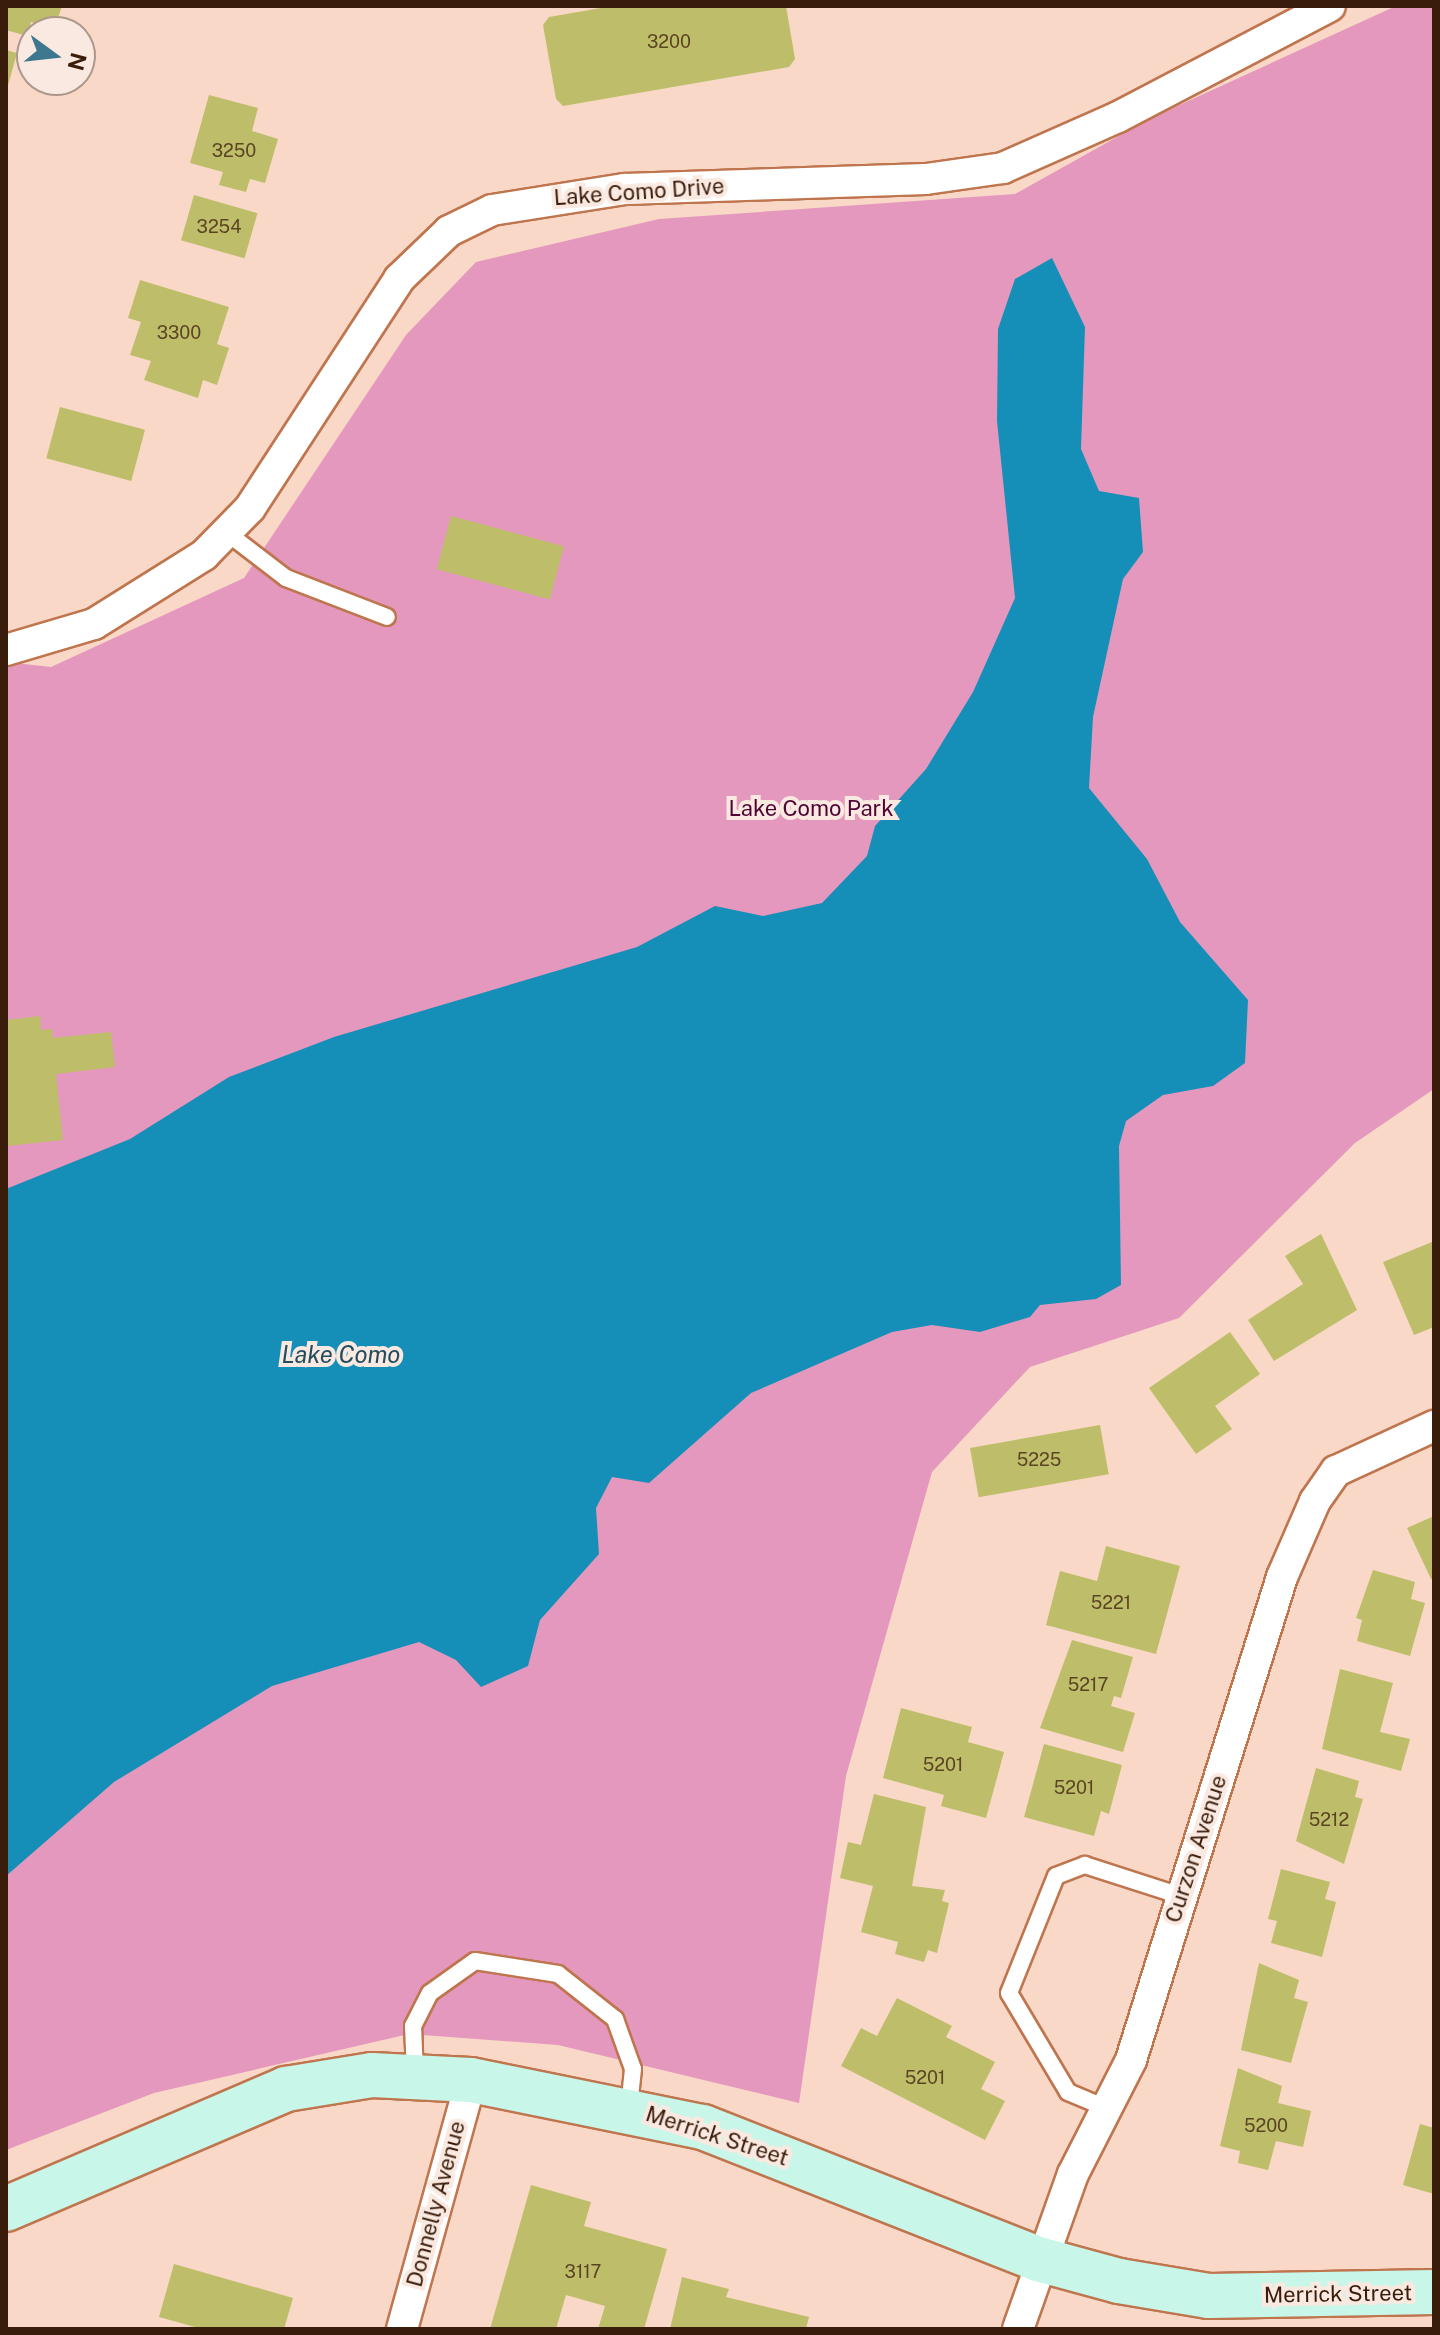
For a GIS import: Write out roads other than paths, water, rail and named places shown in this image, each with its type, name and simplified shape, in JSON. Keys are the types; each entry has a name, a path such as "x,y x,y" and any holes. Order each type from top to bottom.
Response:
{"street":[{"name":"Lake Como Drive","path":"6,650 94,624 155,590 226,532 250,508 399,279 449,231 492,210 625,189 926,179 1003,168 1330,6"},
{"name":"Curzon Avenue","path":"1018,2329 1038,2259 1131,2060 1282,1577 1315,1501 1336,1471 1434,1426"},
{"name":"Merrick Street","path":"6,2209 286,2089 372,2075 471,2080 629,2108 774,2153 1038,2259 1209,2296 1434,2292"},
{"name":"Donnelly Avenue","path":"402,2329 471,2080"}],"lane":[{"path":"226,532 286,578 387,617"},
{"path":"1106,2108 1068,2092 1009,1993 1056,1876 1085,1865 1181,1896"},
{"path":"415,2078 413,2026 430,1993 475,1961 558,1974 615,2019 633,2069 629,2108"}],"water":[{"name":"Lake Como","path":"1052,258 1085,327 1081,449 1099,491 1139,498 1143,552 1123,579 1093,717 1089,788 1147,859 1180,922 1248,1000 1245,1063 1213,1086 1163,1095 1126,1121 1119,1146 1121,1285 1096,1299 1040,1305 1030,1317 980,1332 932,1325 892,1332 751,1393 649,1483 612,1477 596,1508 599,1554 540,1620 528,1666 481,1687 456,1660 419,1642 272,1686 114,1782 6,1876 6,1189 130,1139 229,1077 334,1037 637,947 715,906 763,916 822,903 867,856 875,826 926,769 973,692 1015,598 997,421 998,329 1015,279"}],"park label":[{"name":"Lake Como Park","path":"811,809"}]}
